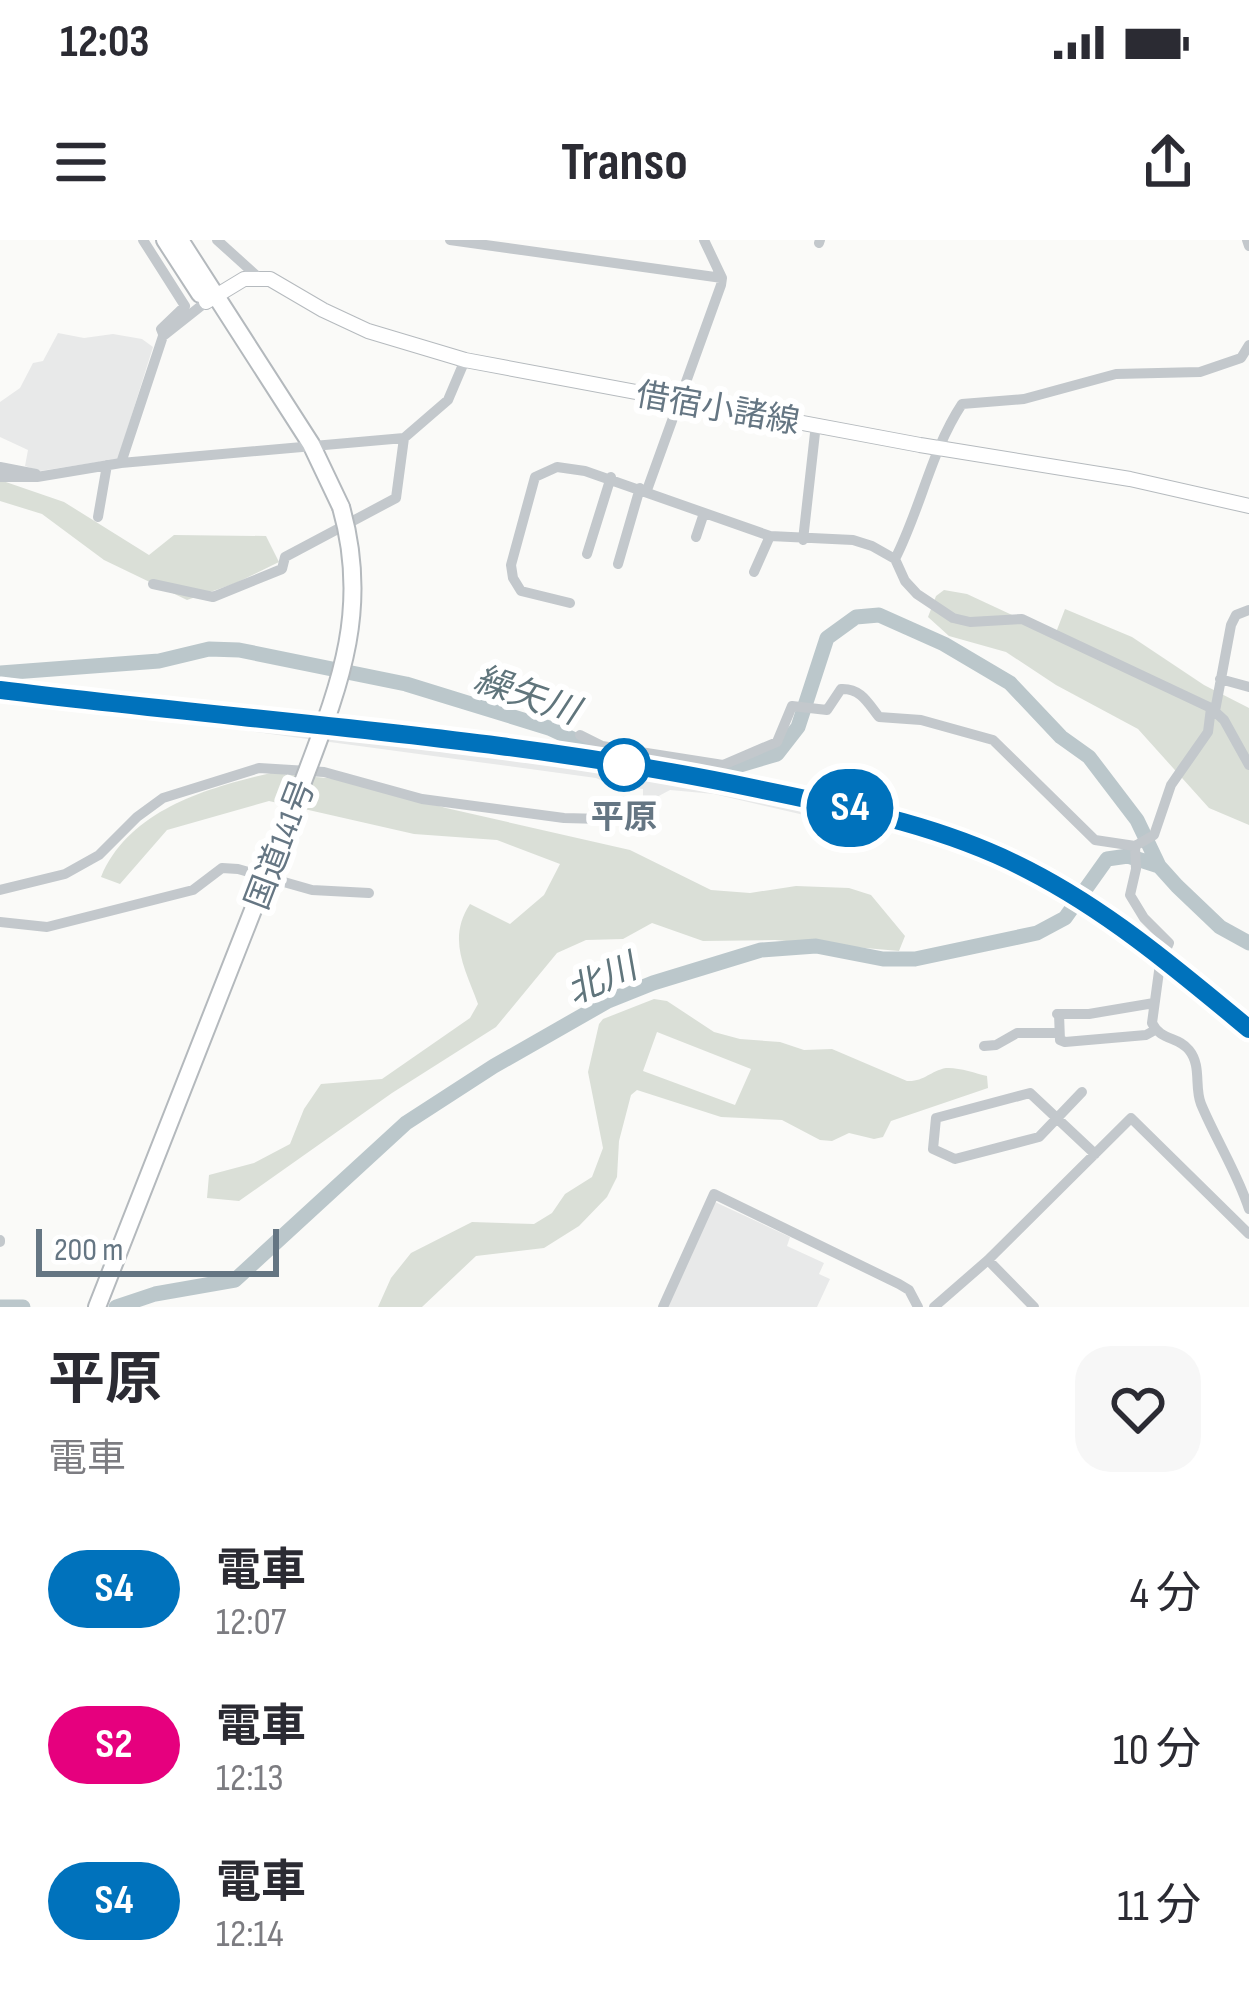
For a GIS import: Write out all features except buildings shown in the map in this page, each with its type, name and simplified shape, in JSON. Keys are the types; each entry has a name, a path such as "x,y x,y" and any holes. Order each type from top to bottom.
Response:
{"highway":[{"name":"国道141号","path":"93,1304 267,878 342,674 353,623 352,558 341,507 307,439 289,423 210,299 165,240"},
{"name":"国道141号","path":"180,240 210,299"}],"main road":[{"path":"210,299 244,279 258,277"},
{"name":"借宿小諸線","path":"258,277 368,331 465,360 1130,479 1249,506"}],"street":[{"path":"143,240 185,305 161,329 164,336"},
{"path":"217,240 258,277"},
{"path":"450,240 722,278"},
{"path":"618,564 722,278 704,240"},
{"path":"121,463 164,336 210,299"},
{"path":"895,559 915,518 937,448 962,404 1024,399 1116,374 1200,371 1241,358 1249,345"},
{"path":"0,477 37,477 307,439 404,438 448,400 465,360"},
{"path":"803,540 817,424"},
{"path":"154,584 213,597 282,569 286,557 396,498 404,438"},
{"path":"98,517 107,465"},
{"path":"570,602 521,591 513,578 515,541 535,477 557,466 611,477 770,536 853,540 895,559 917,594 953,618 970,622 1022,619 1213,709 1249,765"},
{"path":"0,467 34,471 37,477"},
{"path":"587,554 611,477"},
{"path":"696,537 704,513"},
{"path":"754,572 770,536"},
{"path":"580,735 602,746 724,765 777,742 792,706 827,710 842,689 849,688 859,691 880,717 921,720 993,740 1095,840 1136,846 1154,835 1171,785 1208,732 1231,625 1236,615 1249,610"},
{"path":"1220,679 1249,687"},
{"path":"0,890 65,874 98,855 164,798 259,768 288,766 422,799 564,818 602,819 653,801"},
{"path":"1136,846 1132,902 1169,943 1162,958 1152,1023 1155,1030 1191,1052 1198,1099 1249,1209"},
{"path":"0,922 47,927 193,890 222,868 312,890 369,893"},
{"path":"1154,1004 1056,1014 1060,1040 1065,1042 1146,1035 1155,1030"},
{"path":"984,1046 996,1046 1017,1033 1058,1033"},
{"path":"1082,1092 1055,1118 1040,1137 955,1159 933,1149 936,1118 1030,1093 1055,1118 1095,1154"},
{"path":"934,1307 1131,1118 1249,1234"},
{"path":"663,1307 714,1194 899,1284 909,1290 918,1307"},
{"path":"988,1260 1034,1307"}],"shaded area":[{"path":"58,333 84,338 113,334 142,339 153,347 118,459 40,471 25,466 28,450 0,437 0,402 20,388 33,363 43,361"},
{"path":"0,480 64,502 149,555 174,535 266,536 279,562 187,600 104,560 42,514 0,501"},
{"path":"944,590 967,594 1055,635 1065,609 1132,637 1204,685 1249,708 1249,825 1209,808 1138,729 1006,652 949,636 928,617 936,596"},
{"name":"平原","path":"140,701 658,765 837,797 830,821 714,794 670,790 655,798 643,797 643,789 614,786 596,778 138,716"},
{"path":"271,773 349,780 446,808 630,850 711,890 849,888 871,895 905,936 899,951 775,940 703,941 652,923 623,939 586,940 557,953 496,1027 392,1093 239,1201 207,1198 209,1175 254,1163 290,1144 304,1109 321,1084 382,1079 470,1018 478,1004 459,942 470,904 510,924 544,895 560,864 497,840 414,834 269,801 167,830 120,884 101,877 130,835 150,819 196,795"},
{"path":"654,999 667,1001 714,1032 804,1050 832,1049 907,1081 946,1068 961,1069 987,1076 988,1088 891,1121 883,1137 849,1133 832,1141 820,1140 782,1120 721,1117 637,1090 631,1095 619,1141 617,1177 607,1197 579,1226 544,1248 476,1256 422,1307 378,1307 391,1278 411,1253 472,1222 534,1224 552,1213 565,1194 592,1177 603,1148 588,1072 603,1019","holes":["657,1032 751,1069 735,1105 643,1071"]},
{"path":"715,1202 790,1237 787,1246 824,1263 819,1274 830,1279 817,1307 666,1307"}],"waterway":[{"name":"繰矢川","path":"0,673 159,661 209,649 239,650 406,684 549,728 601,752 723,770 777,754 798,727 827,638 856,617 879,615 944,644 1010,683 1061,737 1089,757 1137,820 1159,866 1177,886 1220,927 1249,943"},
{"name":"北川","path":"116,1307 155,1294 235,1280 406,1123 608,1001 761,950 816,946 883,959 915,959 1037,933 1065,918 1107,859 1128,856 1159,866"},
{"name":"北川","path":"0,1307 23,1307"}],"railway":[{"path":"0,690 570,756 758,789 896,820 996,855 1087,904 1249,1030"}],"train":[{"name":"S4","path":"0,690 585,759 716,780 894,819 1027,869 1139,939 1249,1029"}],"place":[{"name":"平原","path":"624,765"}]}
